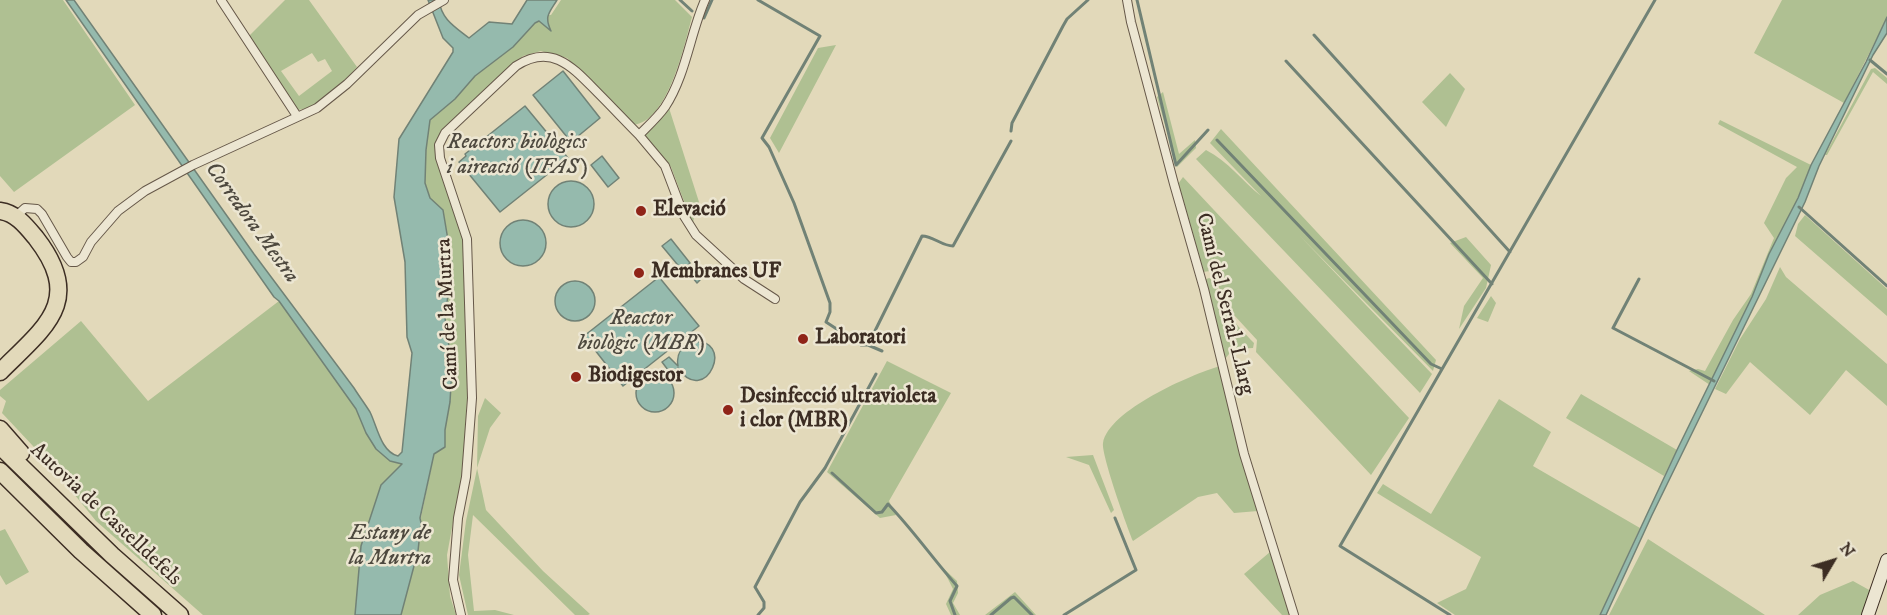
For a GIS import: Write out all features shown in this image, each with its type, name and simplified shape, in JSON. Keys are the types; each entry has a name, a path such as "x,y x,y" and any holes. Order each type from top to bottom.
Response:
{"highway":[{"path":"0,372 41,331 55,308 59,296 56,271 49,257 25,225 8,214"},
{"path":"0,429 112,555"},
{"name":"Autovia de Castelldefels","path":"0,447 112,555 180,615"},
{"name":"Autovia de Castelldefels","path":"0,471 81,552 153,615"}],"main road":[{"path":"1870,614 1887,560"}],"street":[{"path":"221,0 297,116"},
{"path":"705,0 682,70 665,107 639,135 664,166 684,216 696,235 744,279 775,299"},
{"name":"Camí del Serral-Llarg","path":"1127,0 1174,184 1204,289 1244,454 1294,615"},
{"path":"8,214 25,208 37,209 67,257 76,262 83,257 91,242 118,211 145,191 193,165 317,108 347,84 418,15 443,1"},
{"name":"Camí de la Murtra","path":"461,615 453,580 458,518 466,477 472,398 467,239 440,158 439,145 445,133 516,66 537,56 553,57 570,65 639,135"}],"green space":[{"path":"0,0 63,0 135,105 14,192 0,176"},
{"path":"285,0 309,0 357,67 338,88 323,100 298,110 249,36","holes":["312,53 318,62 325,59 332,71 299,96 281,71"]},
{"path":"561,0 675,0 692,17 673,81 656,111 645,121 633,125 567,58 541,51 523,56 447,128 437,141 436,160 464,238 468,383 463,468 447,555 450,596 456,615 401,615 434,454 445,447 452,368 445,318 452,264 443,210 430,198 425,183 430,120 455,99 475,76 513,47 535,23 539,20 550,29 547,15 551,15"},
{"path":"1782,0 1887,0 1887,18 1844,103 1754,53"},
{"path":"836,45 779,153 770,138 818,48"},
{"path":"1875,68 1887,78 1887,84 1873,72 1825,155 1871,69"},
{"path":"1450,73 1465,89 1446,127 1422,102"},
{"path":"1163,92 1179,154 1195,140 1196,148 1177,167 1157,97"},
{"path":"669,108 699,202 693,225 671,167 644,135"},
{"path":"1720,120 1811,165 1778,247 1710,385 1689,371 1698,369 1705,371 1733,320 1751,294 1774,238 1764,223 1786,178 1797,167 1718,124"},
{"path":"1221,129 1436,360 1433,371 1299,235 1432,374 1420,393 1196,159 1206,150 1228,166 1261,196 1210,143"},
{"path":"1183,177 1409,418 1371,475 1256,352 1257,340 1234,315 1217,284 1218,293 1225,308 1235,323 1254,343 1253,348 1233,349 1225,359 1204,280 1209,278 1215,280 1210,271 1203,272 1178,184"},
{"path":"1805,215 1887,289 1887,316 1795,236 1798,224"},
{"path":"1466,237 1491,265 1486,288 1459,329 1464,306 1483,278 1450,243"},
{"path":"1780,267 1786,277 1887,364 1887,406 1846,370 1810,415 1750,362 1726,394 1715,389 1740,339 1766,299"},
{"path":"1491,296 1496,303 1488,322 1477,318"},
{"path":"279,301 356,409 366,433 395,462 403,464 381,485 361,546 355,615 203,615 96,521 48,462 2,413 6,401 0,396 0,390 81,321 148,401"},
{"path":"887,361 951,393 889,501 896,515 880,518 827,472"},
{"path":"1220,366 1258,511 1234,513 1217,493 1198,497 1133,541 1115,491 1103,443 1120,418 1152,395"},
{"path":"1581,394 1677,450 1664,476 1566,418"},
{"path":"485,398 501,413 490,428 477,468 478,416"},
{"path":"1499,399 1551,432 1533,466 1640,528 1600,615 1455,615 1437,603 1466,589 1481,557 1377,493 1383,484 1431,514"},
{"path":"1093,455 1114,510 1111,513 1089,465 1066,457"},
{"path":"477,468 486,510 543,571 590,614 575,615 473,515 468,555 474,611 495,610 514,615 468,615 459,575 466,521"},
{"path":"5,529 29,572 6,585 0,575 0,531"},
{"path":"1648,539 1765,615 1609,615"},
{"path":"1270,552 1291,615 1282,615 1244,574"},
{"path":"942,567 957,581 958,593 953,603 960,615 951,615 946,604 953,589"},
{"path":"1853,581 1871,591 1862,615 1798,615 1820,595"},
{"path":"1015,592 1036,615 985,615"}],"water":[{"name":"Estany de la Murtra","path":"66,0 74,0 254,254 354,388 370,412 387,449 398,456 402,452 412,353 407,337 405,262 394,197 399,139 453,52 453,48 443,38 428,0 439,0 446,17 469,38 489,22 512,24 527,0 557,0 548,18 551,31 539,21 535,23 513,47 475,76 455,99 430,120 425,183 430,198 443,210 452,264 445,318 452,368 445,447 434,454 420,518 418,551 401,615 355,615 361,546 381,485 402,464 390,461 376,449 356,409 274,297"},
{"path":"1887,17 1887,33 1873,55 1819,166 1805,202 1652,515 1606,615 1600,615 1752,297 1769,254 1798,198 1811,165 1866,62"},
{"path":"563,71 600,118 571,142 533,95"},
{"name":"Reactors biològics i aireació (IFAS)","path":"525,106 568,158 500,212 459,162 466,156 465,154"},
{"path":"602,156 619,178 608,187 591,165"},
{"path":"571,181 587,188 594,204 587,220 571,227 555,220 548,204 555,188"},
{"path":"523,220 539,227 546,243 539,259 523,266 507,259 500,243 507,227"},
{"path":"671,239 690,263 688,265 700,280 697,283 685,268 682,270 662,246"},
{"name":"Reactor biològic (MBR)","path":"659,277 699,326 623,386 584,336"},
{"path":"575,281 589,287 595,301 589,315 575,321 561,315 555,301 561,287"},
{"path":"690,342 704,343 712,349 715,358 707,376 698,380 689,378 678,368 671,374 662,362 669,357 678,366 680,352"},
{"path":"655,374 668,380 674,393 668,406 655,412 642,406 636,393 642,380"}],"waterway":[{"path":"680,0 692,11"},
{"path":"704,18 712,0"},
{"path":"758,0 820,36 762,138 769,147 794,203 830,303 830,312 826,322 861,345 868,345 882,351"},
{"path":"1011,131 1012,123 1067,19 1088,0"},
{"path":"1137,0 1176,165 1208,130"},
{"path":"1450,615 1340,546 1655,0"},
{"path":"1314,35 1510,252"},
{"path":"1870,60 1887,74"},
{"path":"1286,61 1492,284"},
{"path":"1217,140 1431,364 1442,369"},
{"path":"868,345 922,236 953,246 1011,141"},
{"path":"1799,207 1887,286"},
{"path":"1639,279 1613,328 1714,381"},
{"path":"758,615 764,608 764,602 755,587 800,502 825,468 876,374"},
{"path":"832,473 876,513 882,512 888,504 906,524 957,586 950,601 955,615"},
{"path":"1064,615 1136,570 1115,518"},
{"path":"991,615 1014,597 1032,615"}],"place":[{"name":"Elevació","path":"641,211"},
{"name":"Membranes UF","path":"639,273"},
{"name":"Laboratori","path":"803,339"},
{"name":"Biodigestor","path":"576,377"},
{"name":"Desinfecció ultravioleta i clor (MBR)","path":"728,410"}],"water label":[{"name":"Corredora Mestra","path":"251,223"}]}
